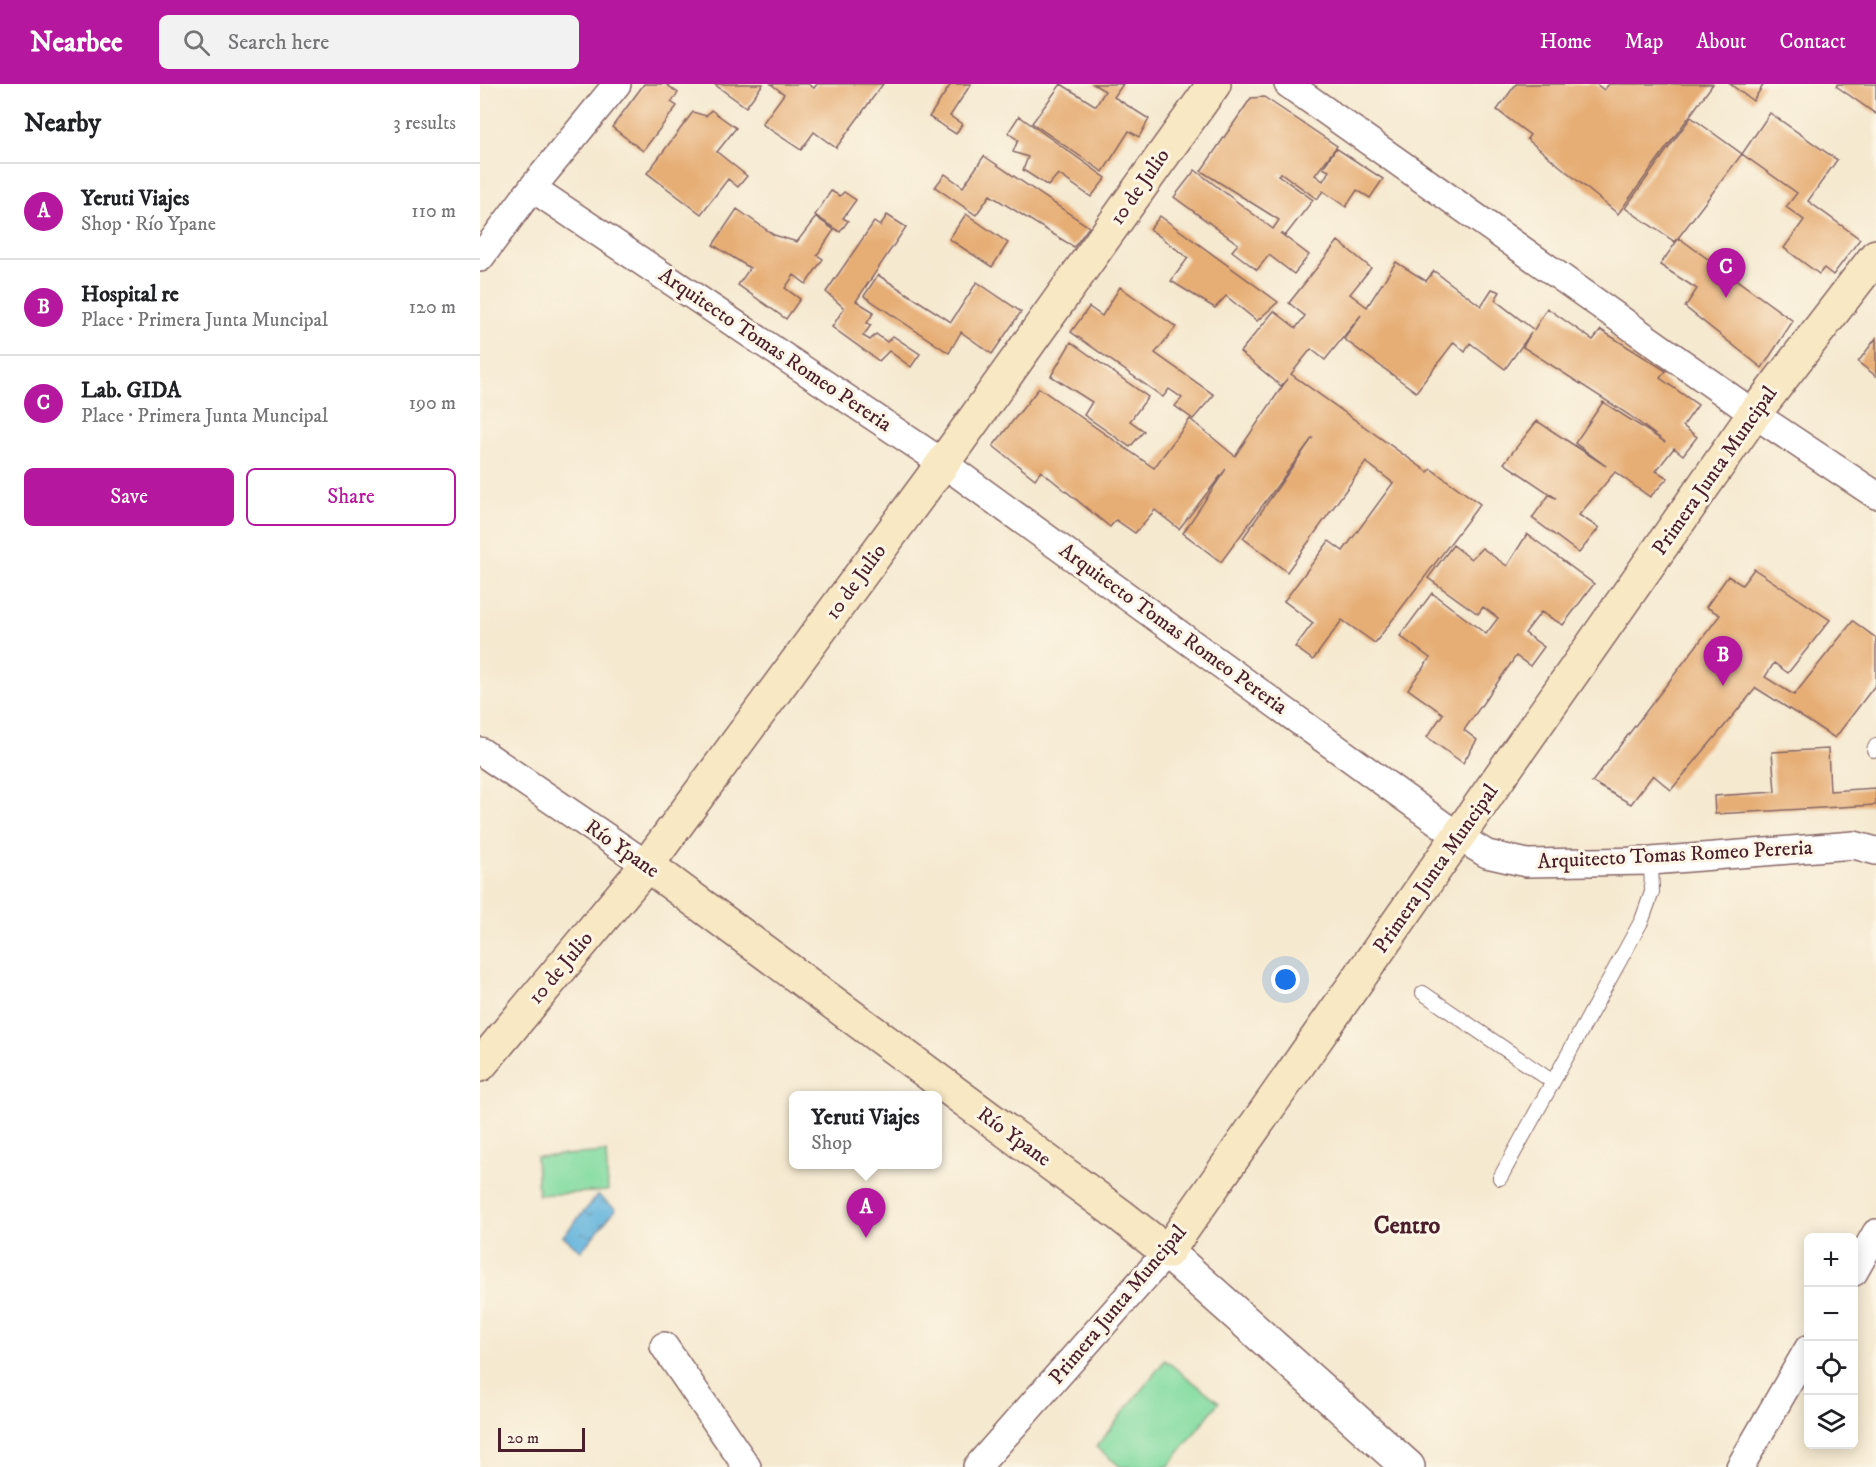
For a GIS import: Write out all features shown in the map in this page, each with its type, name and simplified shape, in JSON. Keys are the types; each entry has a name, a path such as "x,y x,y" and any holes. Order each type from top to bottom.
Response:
{"main road":[{"name":"10 de Julio","path":"482,1061 646,865 943,463 1214,84"},
{"name":"Primera Junta Muncipal","path":"1167,1252 1754,414 1876,256"},
{"name":"Río Ypane","path":"646,865 1167,1252"}],"street":[{"path":"480,258 532,188 617,84"},
{"path":"1288,84 1754,414 1876,495"},
{"name":"Arquitecto Tomas Romeo Pereria","path":"532,188 943,463 1459,837 1487,854 1527,864 1651,861 1854,845 1876,851"},
{"name":"Río Ypane","path":"480,752 646,865"},
{"path":"1858,1265 1876,1233"},
{"name":"Río Ypane","path":"1167,1252 1408,1467"},
{"name":"Primera Junta Muncipal","path":"977,1467 1167,1252"},
{"path":"664,1346 747,1467"},
{"path":"1740,1467 1804,1358"}],"lane":[{"path":"1500,1178 1642,920 1652,892 1651,861"},
{"path":"1423,993 1553,1082"}],"green space":[{"path":"606,1152 608,1191 538,1195 536,1157"},
{"path":"1165,1360 1219,1402 1168,1467 1121,1467 1096,1447"}],"water":[{"path":"598,1195 616,1209 581,1251 563,1236"}],"building":[{"path":"644,84 666,84 678,93 671,102 677,106 643,151 612,127"},
{"path":"714,84 763,84 746,107"},
{"path":"771,84 808,84 814,88 817,84 883,84 836,148 814,132 801,150 762,124 784,94"},
{"path":"951,84 971,84 950,116 962,124 956,134 929,117"},
{"path":"1061,84 1096,106 1105,91 1093,84 1123,84 1114,97 1149,119 1139,137 1129,131 1103,172 1032,123"},
{"path":"1516,84 1596,84 1604,90 1609,84 1713,84 1618,214 1527,139 1530,135 1497,110"},
{"path":"1730,84 1764,84 1753,101"},
{"path":"1838,84 1876,84 1876,114 1836,86"},
{"path":"1264,97 1337,146 1315,175 1323,181 1329,171 1323,168 1336,148 1383,179 1370,198 1357,190 1346,207 1323,191 1317,199 1281,173 1278,175 1313,200 1285,236 1280,233 1309,255 1294,274 1269,255 1257,270 1232,251 1238,244 1174,197 1195,170 1273,229 1279,220 1201,171 1251,98"},
{"path":"711,110 736,128 717,152 747,176 738,187 728,179 701,214 647,173 693,112 706,116"},
{"path":"1770,113 1837,160 1808,201 1860,239 1833,275 1824,268 1819,274 1784,248 1804,220 1786,207 1797,193 1742,154"},
{"path":"1019,116 1106,178 1091,197 1058,174 1048,186 1023,170 1028,157 1013,152 1018,140 1008,133"},
{"path":"1691,117 1742,154 1675,242 1625,208"},
{"path":"984,156 1089,227 1074,247 990,195 976,215 935,187 945,174 963,187"},
{"path":"831,191 840,196 844,192 856,200 843,218 848,221 840,232 815,215"},
{"path":"737,209 774,235 797,242 816,217 834,230 817,255 823,259 806,284 794,275 785,288 800,299 786,319 738,285 750,268 713,245"},
{"path":"966,214 1008,243 992,267 949,239"},
{"path":"887,215 906,227 856,301 874,312 867,323 871,325 863,336 870,340 876,334 887,342 893,336 920,354 911,367 889,351 879,361 832,327 844,308 826,292 874,222 880,226"},
{"path":"1160,216 1278,302 1257,321 1226,296 1215,308 1171,281 1188,258 1150,229"},
{"path":"1679,238 1793,321 1762,368 1685,307 1697,289 1660,265"},
{"path":"1338,241 1371,268 1350,294 1367,307 1396,262 1426,281 1434,271 1481,306 1492,289 1500,292 1495,300 1534,330 1547,308 1593,340 1601,330 1666,371 1660,378 1698,405 1683,426 1697,437 1683,455 1674,448 1656,471 1668,478 1650,497 1615,472 1579,515 1599,528 1579,553 1532,518 1549,495 1556,498 1504,463 1537,421 1606,466 1575,443 1603,402 1665,442 1629,415 1523,347 1531,333 1505,369 1470,343 1465,352 1454,342 1416,392 1344,339 1361,315 1325,360 1311,349 1291,374 1428,472 1431,469 1480,504 1375,643 1342,620 1313,660 1295,647 1313,623 1284,601 1329,541 1343,551 1393,483 1366,462 1287,572 1243,538 1313,437 1221,562 1183,533 1226,469 1179,529 1155,510 1135,533 1116,520 1110,527 1041,471 1035,479 993,446 1039,388 1154,468 1190,419 1235,456 1288,378 1281,386 1240,352 1274,311 1296,328 1305,316 1289,303"},
{"path":"878,275 951,322 977,282 1021,312 992,354 961,332 949,353 864,296"},
{"path":"1120,287 1176,327 1155,353 1214,395 1193,419 1175,406 1182,398 1169,389 1163,397 1071,332 1089,307 1102,316"},
{"path":"1876,338 1876,376 1858,362"},
{"path":"1071,342 1148,397 1130,421 1144,431 1130,447 1084,415 1092,402 1051,376"},
{"path":"1527,534 1594,584 1563,625 1541,612 1525,633 1544,647 1530,666 1516,656 1464,730 1477,740 1463,763 1427,737 1443,714 1408,689 1430,658 1400,636 1432,593 1486,634 1498,618 1483,607 1478,614 1428,578 1453,545 1471,559 1482,548 1507,566"},
{"path":"1754,569 1830,620 1788,673 1774,663 1765,677 1794,695 1853,621 1876,638 1876,684 1835,738 1756,688 1671,790 1653,775 1631,804 1592,782 1720,615 1706,607 1728,576 1742,585"},
{"path":"1828,749 1830,791 1876,788 1876,805 1715,814 1714,796 1775,792 1772,752"}],"place":[{"name":"Lab. GIDA","path":"1726,298"},
{"name":"Hospital re","path":"1723,686"},
{"name":"Yeruti Viajes","path":"866,1238"}],"district":[{"name":"Centro","path":"1407,1226"}]}
